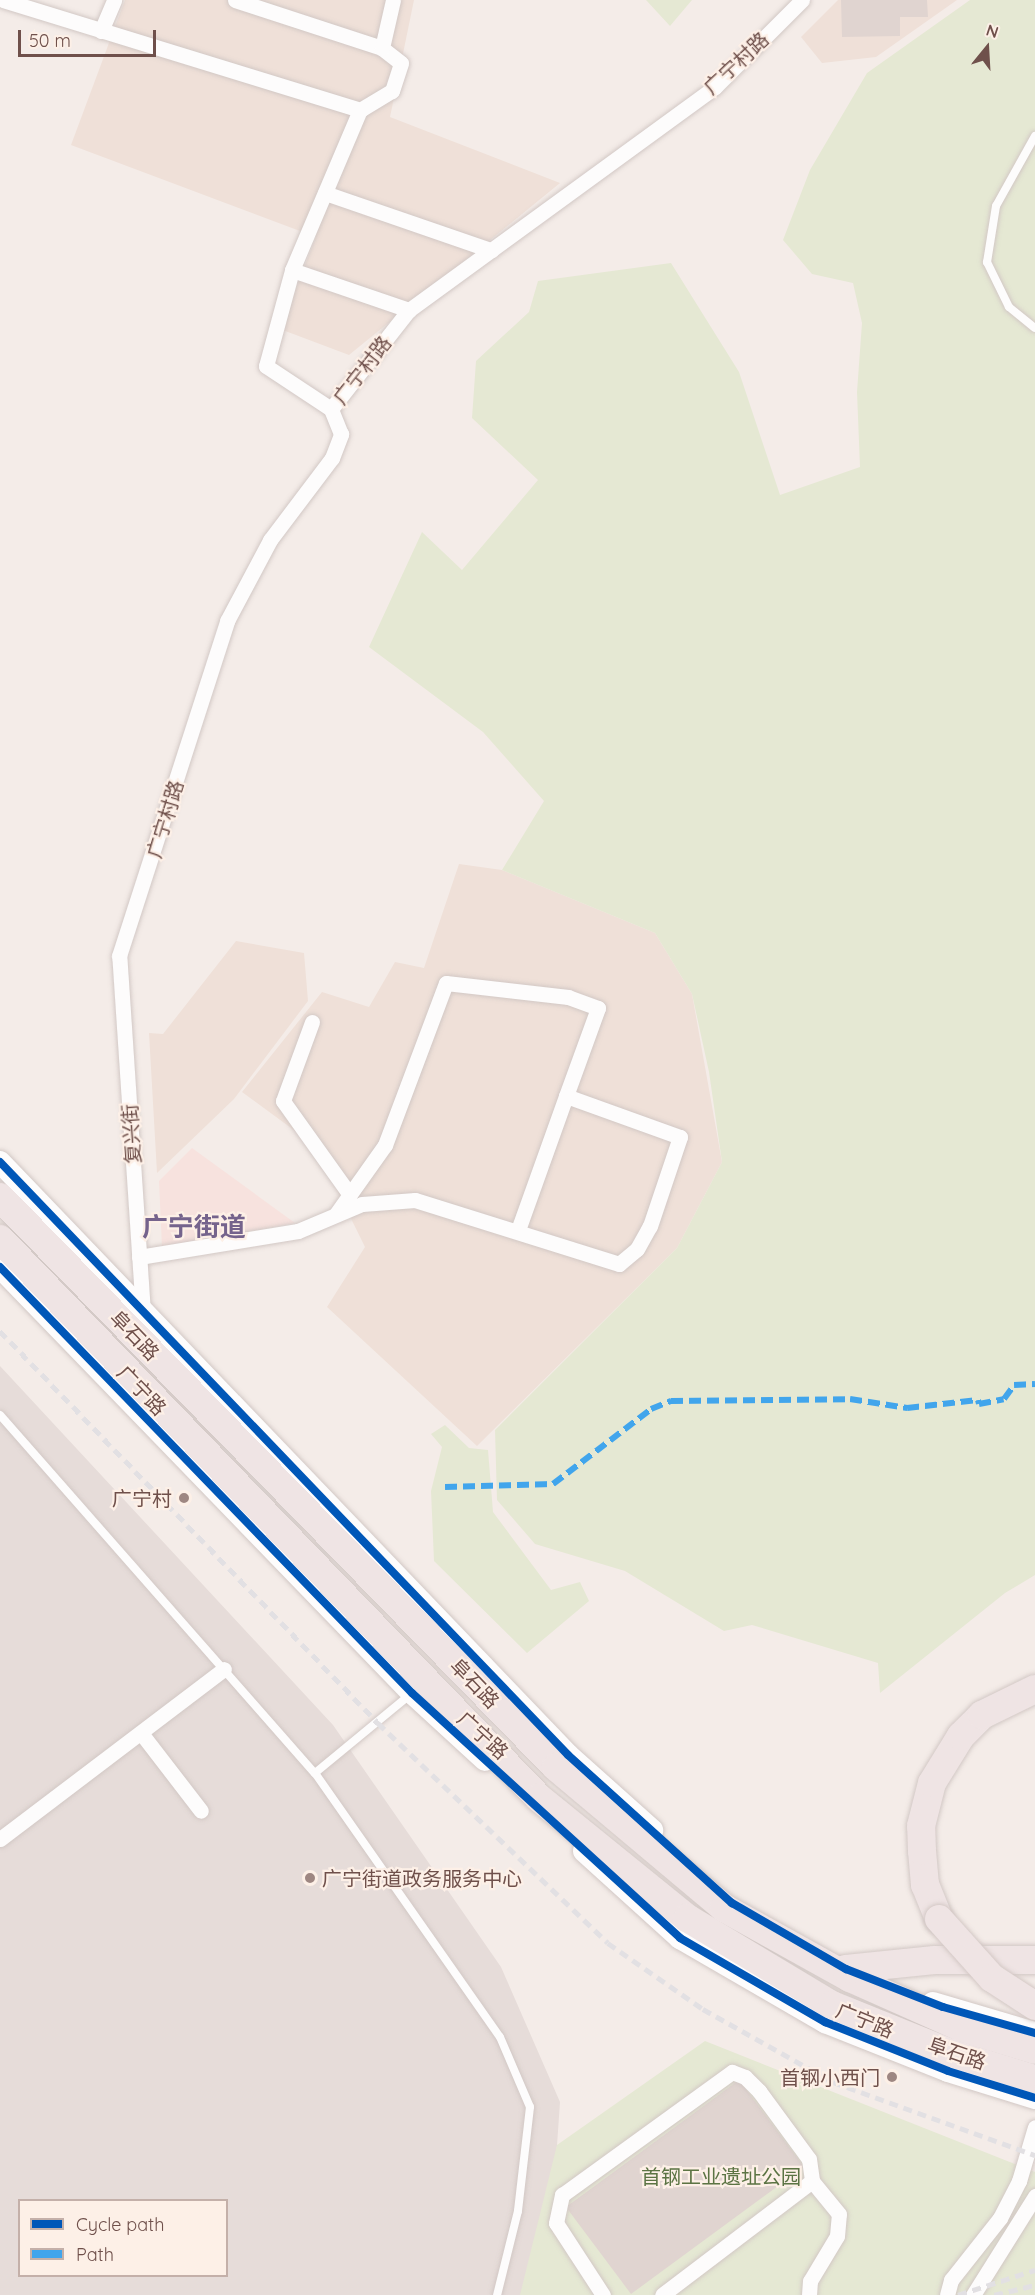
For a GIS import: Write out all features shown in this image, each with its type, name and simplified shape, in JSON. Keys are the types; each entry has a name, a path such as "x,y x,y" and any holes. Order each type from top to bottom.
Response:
{"highway":[{"name":"阜石路","path":"0,1197 556,1767 724,1908 850,1978 960,2027 1035,2050"},
{"name":"阜石路","path":"0,1239 557,1813 687,1918 832,2005 951,2053 1035,2079"},
{"path":"1035,1689 982,1715 961,1736 932,1783 923,1816 921,1851 925,1885 939,1919 992,1978 1035,2006"},
{"path":"846,1969 935,1960 1035,1960"}],"street":[{"path":"3,0 360,110"},
{"path":"101,31 114,0"},
{"path":"235,0 382,48 401,63 392,91 360,110 292,270 267,366 331,409"},
{"path":"382,48 393,0"},
{"name":"广宁村路","path":"119,956 227,621 270,540 332,458 341,434 331,409 410,310 715,87 802,0"},
{"path":"325,193 492,250"},
{"path":"292,270 410,310"},
{"name":"复兴街","path":"119,956 143,1313"},
{"path":"336,1214 386,1145 446,983 568,997 598,1008 518,1230"},
{"path":"312,1022 283,1101 350,1195"},
{"path":"139,1257 298,1231 362,1204 415,1200 518,1230 619,1264 637,1249 650,1226 680,1137 566,1096"},
{"name":"广宁路","path":"0,1162 568,1755 732,1903 846,1969 943,2007 1035,2033"},
{"name":"广宁路","path":"0,1267 412,1693 680,1938 825,2022 948,2071 1035,2098"},
{"path":"0,1839 223,1669"},
{"path":"141,1733 201,1811"},
{"path":"603,2295 556,2223 562,2195 715,2080 732,2072 759,2091 809,2159 812,2181 839,2214 837,2236 810,2281 809,2295"},
{"path":"947,2295 951,2280 1000,2218 1018,2181 1035,2127"},
{"path":"662,2295 812,2181"},
{"path":"973,2295 1035,2196"}],"lane":[{"path":"1035,136 996,206 987,262 1009,307 1035,328"},
{"path":"0,1415 315,1773 500,2037 530,2107 518,2211 497,2295"},
{"path":"315,1773 412,1693"}],"shaded area":[{"path":"125,0 414,0 390,117 560,183 349,355 280,329 316,237 71,145"},
{"path":"838,0 957,0 876,57 822,63 801,37"},
{"path":"459,864 502,870 655,933 692,994 722,1162 677,1248 477,1446 327,1307 365,1247 332,1180 302,1136 242,1092 322,992 369,1007 395,962 424,968"},
{"path":"236,941 304,953 308,1001 234,1099 157,1173 149,1033 163,1034"},
{"path":"192,1148 295,1223 162,1247 159,1181"},
{"path":"0,1366 333,1725 501,1967 560,2102 554,2189 523,2295 0,2295"}],"green space":[{"path":"646,0 692,0 670,26"},
{"path":"970,0 1035,0 1035,1575 1005,1593 880,1693 878,1663 752,1625 724,1631 625,1571 535,1544 497,1500 495,1430 677,1248 722,1162 709,1072 692,994 655,933 502,870 544,801 483,732 369,647 422,532 462,570 538,480 472,418 476,361 529,312 538,281 671,263 739,372 780,495 860,467 857,392 862,323 853,283 812,274 783,240 810,170 867,73"},
{"path":"445,1425 469,1448 488,1450 493,1512 551,1590 580,1582 589,1601 527,1653 434,1561 431,1491 442,1447 431,1434"},
{"name":"首钢工业遗址公园","path":"705,2041 1035,2172 1035,2295 520,2295 557,2145"}],"building":[{"path":"841,0 927,0 928,17 900,17 900,36 842,37"},
{"path":"739,2080 804,2167 631,2294 566,2207"}],"railway":[{"path":"0,1331 378,1723 608,1943 703,2009 833,2082 1035,2155"},
{"path":"958,2295 1035,2270"},
{"path":"994,2295 1035,2285"}],"marked path":[{"path":"445,1487 553,1484 651,1409 671,1401 850,1399 907,1408 978,1400 979,1404 1004,1399 1014,1385 1035,1384"}],"cycle path":[{"path":"0,1162 568,1755 732,1903 846,1969 943,2007 1035,2033"},
{"path":"0,1267 412,1693 680,1938 825,2022 948,2071 1035,2098"}],"place":[{"name":"广宁村","path":"184,1498"},
{"name":"广宁街道政务服务中心","path":"310,1878"},
{"name":"首钢小西门","path":"892,2077"}],"district":[{"name":"广宁街道","path":"194,1227"}]}
